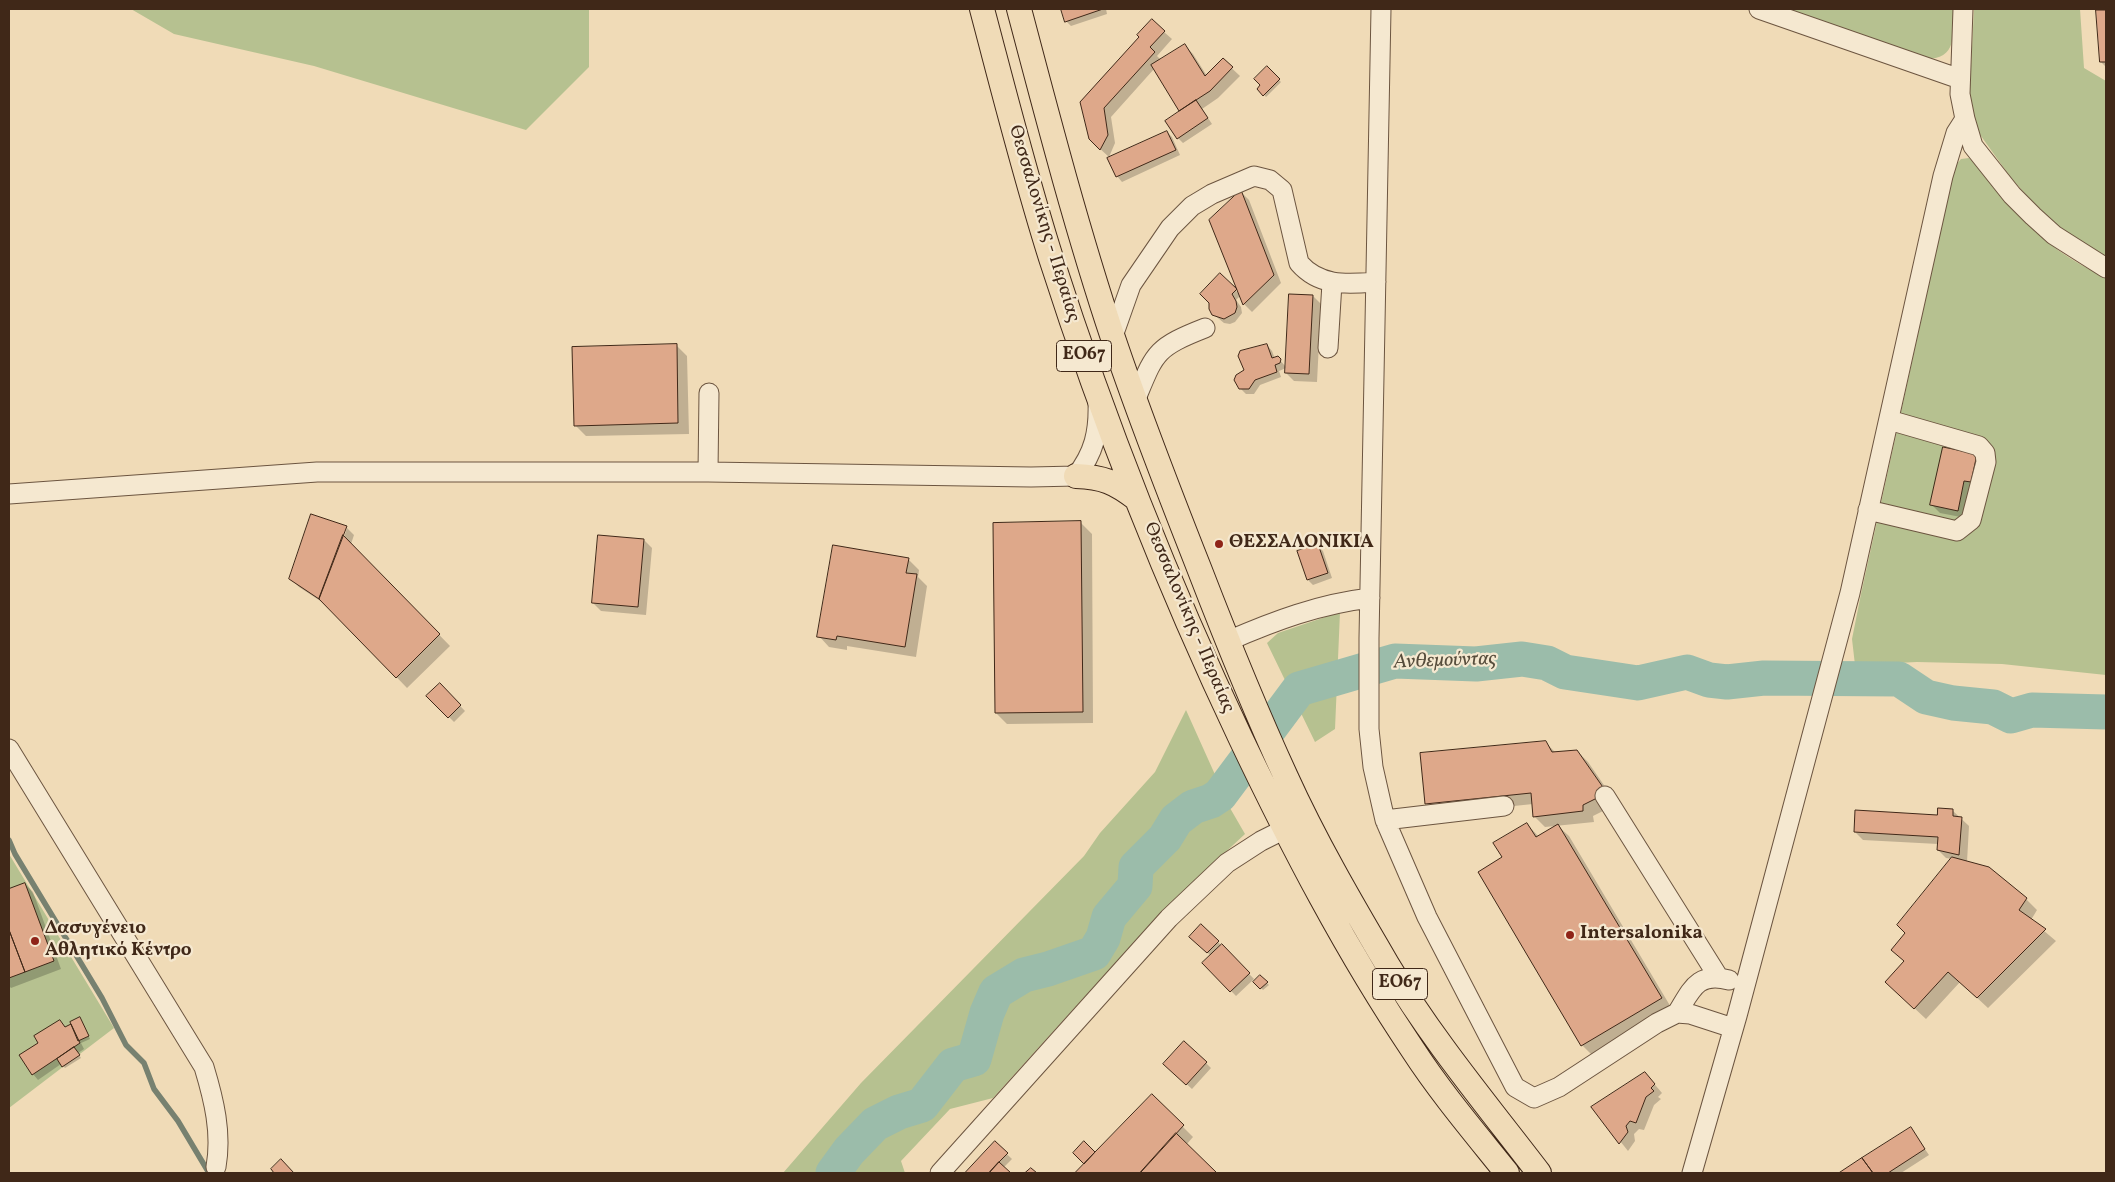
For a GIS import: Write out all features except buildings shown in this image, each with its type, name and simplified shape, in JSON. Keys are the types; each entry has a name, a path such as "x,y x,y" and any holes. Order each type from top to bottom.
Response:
{"main road":[{"name":"Θεσσαλονίκης - Περαίας","path":"982,9 1050,256 1097,395 1137,499 1219,692 1268,796 1344,938 1414,1052 1507,1173"},
{"name":"Θεσσαλονίκης - Περαίας","path":"1019,9 1055,146 1113,336 1136,402 1228,641 1286,778 1388,965 1415,1008 1539,1173"},
{"path":"1076,476 1096,477 1111,481 1137,499"}],"street":[{"path":"1382,9 1368,638 1368,729 1373,767 1386,820 1427,917 1515,1087 1534,1098 1559,1087 1657,1023 1677,1013 1690,1014 1733,1028"},
{"path":"1759,9 1960,79"},
{"path":"1963,9 1960,94 1964,119 1973,146 2012,195 2054,236 2106,268"},
{"path":"1692,1173 1833,658 1889,420 1945,168 1956,133 1964,119"},
{"path":"1113,336 1131,285 1170,228 1192,206 1212,194 1254,176 1270,180 1282,190 1299,263 1304,269 1322,281 1332,283 1376,282"},
{"path":"1328,348 1332,283"},
{"path":"1136,402 1154,356 1169,343 1205,328"},
{"path":"708,472 709,393"},
{"path":"9,494 318,472 708,472 1076,476 1088,459 1094,445 1098,420 1097,395"},
{"path":"1868,510 1957,531 1971,520 1986,462 1985,453 1979,446 1889,420"},
{"path":"1228,641 1262,626 1310,610 1339,602 1370,598"},
{"path":"9,749 204,1067 218,1130 216,1167"},
{"path":"1605,796 1719,978"},
{"path":"1386,820 1504,806"},
{"path":"940,1173 1169,918 1227,863 1261,841 1286,829"},
{"path":"1677,1013 1701,980 1708,977 1745,985"}],"green space":[{"path":"131,9 589,9 589,67 526,130 314,66 174,34"},
{"path":"1778,9 1953,9 1953,37 1948,51 1934,58 1923,59"},
{"path":"1974,9 2080,9 2084,68 2106,81 2106,259 2066,233 2038,208 2011,178 1976,129 1969,105"},
{"path":"1969,158 1983,171 2018,214 2038,233 2070,258 2106,277 2106,675 2002,664 1917,662 1855,665 1852,639 1861,594 1955,166 1961,159"},
{"path":"1340,612 1335,729 1315,742 1267,643 1278,633"},
{"path":"1186,710 1230,808 1245,834 1163,910 993,1098 950,1109 901,1161 905,1173 783,1173 861,1083 1084,856 1100,833 1155,772"},
{"name":"Δασυγένειο Αθλητικό Κέντρο","path":"9,854 114,1028 9,1108"}],"waterway":[{"name":"Ανθεμούντας","path":"833,1173 849,1151 875,1124 899,1112 922,1105 953,1065 974,1059 987,1013 996,992 1024,975 1094,953 1103,938 1109,917 1135,886 1136,867 1165,838 1176,820 1193,807 1211,801 1220,795 1299,689 1395,661 1476,664 1522,659 1547,663 1565,672 1638,683 1687,672 1709,680 1727,682 1764,678 1899,679 1926,697 1953,703 1993,707 2011,716 2032,710 2106,712"},
{"path":"9,840 15,854 102,998 126,1045 144,1063 154,1089 178,1121 209,1173"}],"place":[{"name":"ΘΕΣΣΑΛΟΝΙΚΙΑ","path":"1219,544"},
{"name":"Intersalonika","path":"1570,935"},
{"name":"Δασυγένειο Αθλητικό Κέντρο","path":"35,941"}]}
